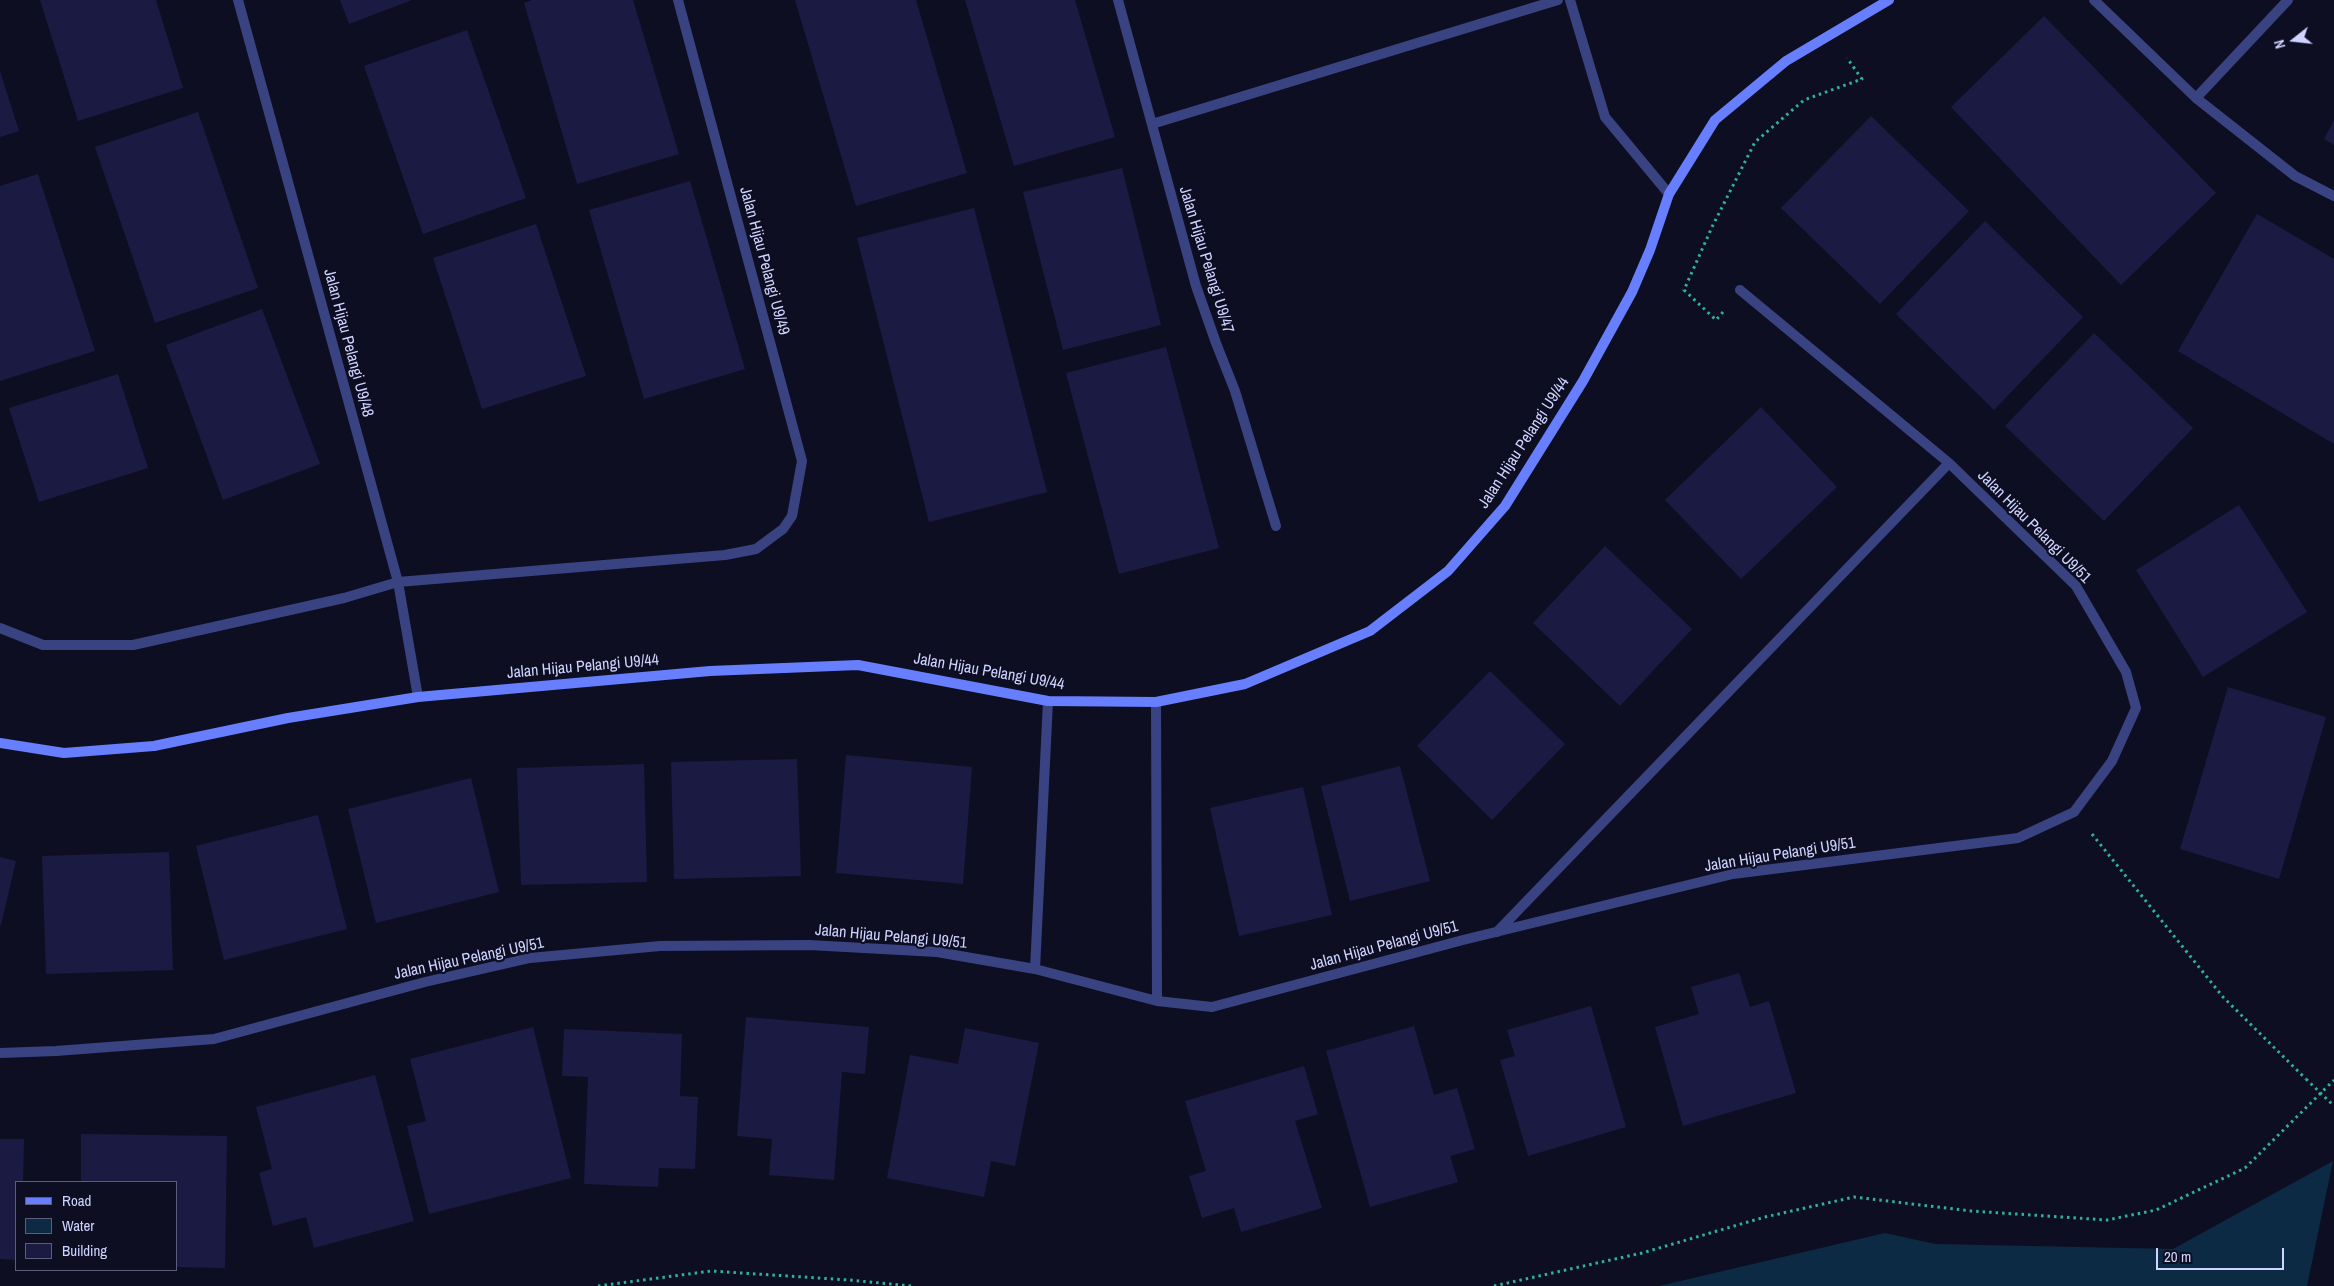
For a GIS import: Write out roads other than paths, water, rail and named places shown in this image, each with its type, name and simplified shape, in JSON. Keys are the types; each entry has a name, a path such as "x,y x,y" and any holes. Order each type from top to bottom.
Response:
{"street":[{"name":"Jalan Hijau Pelangi U9/48","path":"238,0 398,582 418,697"},
{"name":"Jalan Hijau Pelangi U9/49","path":"398,582 725,555 756,549 783,529 792,516 802,461 678,0"},
{"name":"Jalan Hijau Pelangi U9/47","path":"1118,0 1196,286 1235,391 1276,526"},
{"path":"1152,124 1558,0"},
{"path":"1570,0 1605,117 1669,194"},
{"name":"Jalan Hijau Pelangi U9/44","path":"0,743 64,753 154,746 288,718 418,697 710,671 858,665 1048,701 1156,702 1245,684 1370,631 1448,571 1505,506 1583,382 1632,292 1650,250 1669,194 1715,120 1786,61 1889,0"},
{"path":"2094,0 2196,98 2295,176 2334,196"},
{"path":"2196,98 2288,0"},
{"name":"Jalan Hijau Pelangi U9/51","path":"0,1053 56,1051 214,1039 424,982 530,958 660,946 809,945 927,952 1035,969 1157,1001 1212,1007 1496,932 1733,874 2018,838 2074,812 2112,761 2136,708 2126,672 2076,586 1949,463 1740,290"},
{"path":"1496,932 1949,463"},
{"path":"0,628 43,644 133,645 344,598 398,582"},
{"path":"1035,969 1048,701"},
{"path":"1156,702 1157,1001"}],"water":[{"path":"2333,1161 2307,1286 1659,1286 1885,1233 1935,1244 2173,1249"}]}
